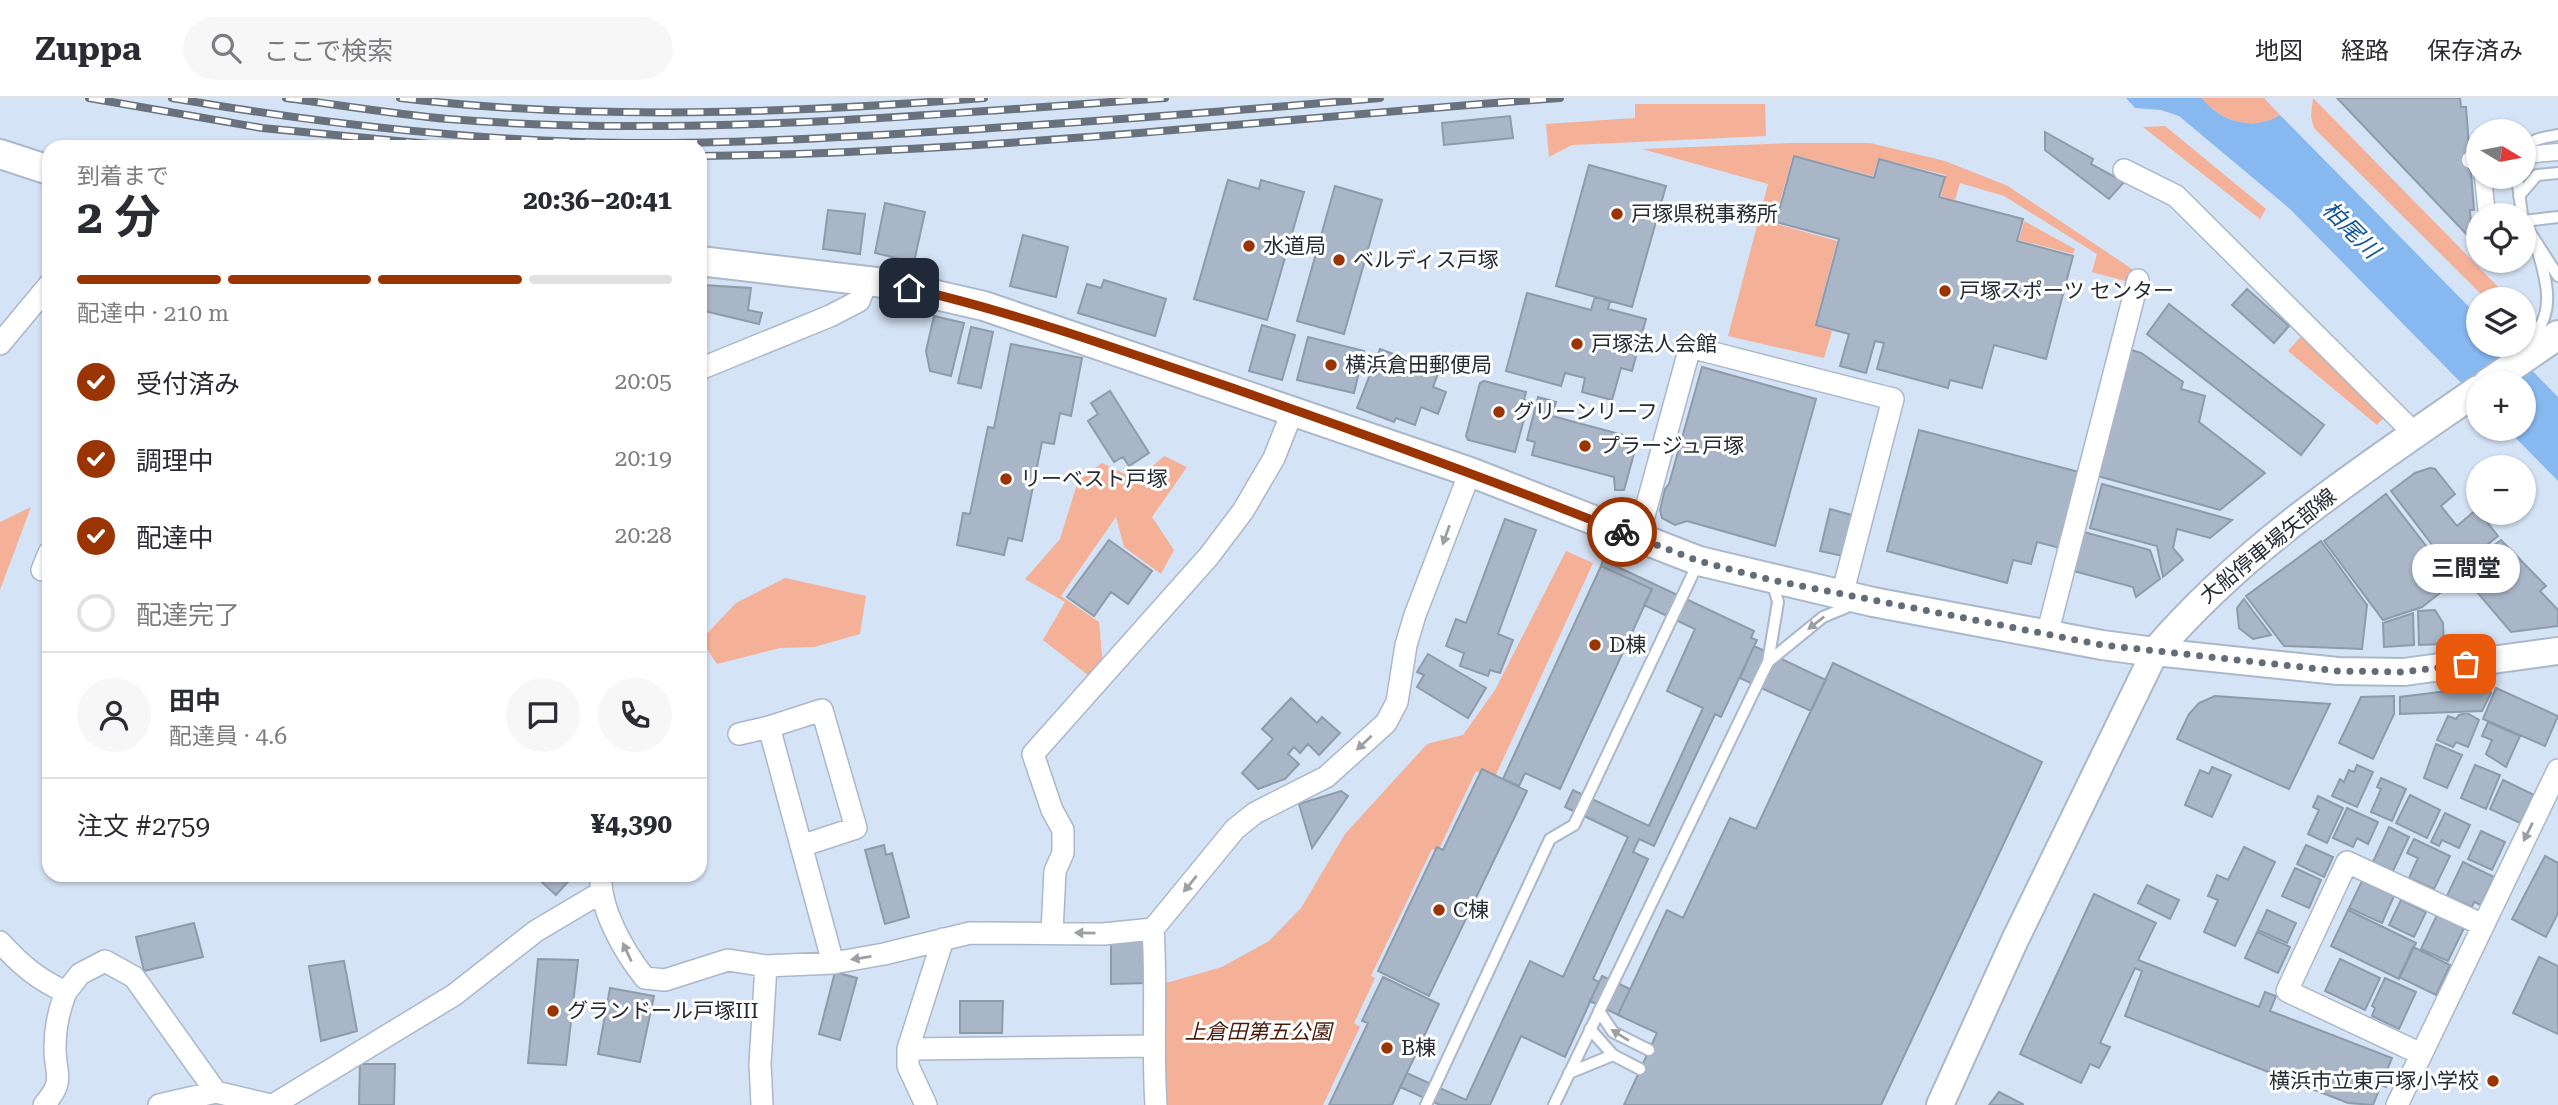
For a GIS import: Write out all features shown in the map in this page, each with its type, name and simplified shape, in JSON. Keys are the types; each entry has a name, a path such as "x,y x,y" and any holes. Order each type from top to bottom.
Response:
{"main road":[{"path":"0,154 42,168"},
{"path":"707,262 867,280 984,306 1471,472 1699,561 1872,602 2155,652"},
{"path":"2502,371 2537,340"},
{"name":"大船停車場矢部線","path":"2155,652 2195,606 2258,550 2417,430 2466,398"}],"street":[{"path":"2536,153 2558,152"},
{"path":"2124,170 2176,196 2417,430"},
{"path":"707,366 830,316 859,301 867,280"},
{"path":"2047,635 2138,280"},
{"path":"0,344 42,293"},
{"path":"1638,538 1690,347 1893,399 1842,595"},
{"path":"1052,932 1055,871 1063,853 1063,830 1052,810 1033,754 1218,545 1243,511 1274,458 1293,410"},
{"path":"1156,1105 1152,1046 1157,985 1153,929 1235,829 1255,813 1326,777 1385,723 1397,702 1406,645 1415,615 1471,472"},
{"path":"1940,1105 2078,808 2155,652 2338,671 2404,672 2558,651"},
{"path":"739,734 822,710 856,828 801,846"},
{"path":"769,727 833,963"},
{"path":"2397,1105 2558,770"},
{"path":"2421,1054 2287,991 2347,862 2483,925"},
{"path":"159,1105 216,1092 271,1105 454,995 601,884 632,962 645,978 666,979 728,960 766,966 833,963 884,954 970,933 1103,933 1153,929"},
{"path":"926,1105 908,1066 908,1049 943,939"},
{"path":"0,942 25,969 44,983 66,992"},
{"path":"44,1105 59,1085 60,1071 55,1049 60,1009 66,992 80,974 105,961 134,977 216,1092"},
{"path":"762,1105 760,1064 766,966"},
{"path":"908,1049 1152,1046"}],"lane":[{"path":"2536,140 2558,135"},
{"path":"2519,196 2537,175 2558,173"},
{"path":"2518,189 2520,203"},
{"path":"2536,220 2558,217"},
{"path":"2417,430 2537,340 2550,310 2546,276 2536,245"},
{"path":"2536,245 2558,276"},
{"path":"1426,1105 1550,839 1574,825 1699,561"},
{"path":"1554,1105 1768,662 1779,602 1771,580"},
{"path":"1768,662 1823,617 1845,606 1872,602"},
{"path":"1599,1011 1613,1032 1649,1050"},
{"path":"1590,1029 1613,1055 1640,1069"},
{"path":"1569,1073 1613,1055"}],"green space":[{"path":"2202,98 2264,98 2280,115 2260,123 2238,122 2210,107"},
{"path":"2313,98 2466,254 2466,273 2485,273 2498,287 2474,287 2314,128 2311,116"},
{"path":"1635,104 1765,104 1766,136 1572,145 1549,157 1546,124 1635,118"},
{"path":"2165,126 2266,209 2260,219 2143,127"},
{"path":"1870,143 1945,161 2008,186 2138,273 2136,284 2092,272 2097,254 2004,196 1960,183 1955,200 1941,196 1946,175 1878,158 1873,176 1793,155 1774,223 1837,241 1815,325 1832,331 1824,358 1728,336 1768,184 1642,149"},
{"path":"2024,221 2075,249 2073,254 2019,240"},
{"path":"2304,333 2385,416 2377,425 2288,351"},
{"path":"1164,456 1187,467 1152,517 1174,550 1161,574 1124,547 1116,517 1061,596 1099,622 1103,666 1093,679 1043,640 1065,602 1025,579 1060,539 1078,481 1102,463 1137,480"},
{"path":"31,507 0,590 0,522"},
{"name":"上倉田第五公園","path":"1566,551 1593,563 1494,779 1476,771 1438,851 1432,849 1371,976 1375,978 1354,1023 1360,1027 1323,1105 1164,1105 1162,1046 1166,983 1222,967 1269,941 1301,908 1345,834 1427,744 1463,735 1495,690"},
{"path":"785,578 866,596 860,634 814,647 780,648 717,664 707,649 707,634 736,603"}],"water":[{"name":"柏尾川","path":"2126,98 2202,98 2228,119 2238,122 2260,123 2280,115 2466,304 2466,357 2519,357 2532,371 2466,371 2466,388 2290,209 2179,116 2161,110 2135,108"},
{"path":"2536,375 2558,397 2558,481 2536,459 2536,455 2532,455 2519,441 2536,441"}],"building":[{"path":"2337,98 2460,98 2461,107 2466,107 2467,119 2466,189 2472,189 2473,203 2466,203 2466,234"},
{"path":"1510,116 1513,138 1444,145 1442,123"},
{"path":"2045,132 2093,159 2091,164 2124,182 2109,199 2045,150"},
{"name":"戸塚スポーツ センター","path":"1794,156 1874,178 1879,159 1945,177 1939,197 2023,219 2017,241 2073,256 2046,359 1994,345 1982,388 1950,380 1948,388 1877,369 1884,343 1875,341 1866,373 1840,366 1849,334 1816,325 1839,239 1776,222"},
{"name":"戸塚県税事務所","path":"1589,165 1666,186 1632,307 1556,286"},
{"name":"水道局","path":"1228,180 1259,189 1261,180 1304,192 1267,320 1194,299"},
{"name":"ベルディス戸塚","path":"1335,186 1382,200 1344,334 1297,321"},
{"path":"885,203 925,212 914,262 875,253"},
{"path":"828,210 865,214 860,254 823,249"},
{"path":"1023,235 1068,247 1056,297 1010,286"},
{"path":"1104,280 1166,299 1155,336 1078,313 1087,284 1101,288"},
{"path":"707,285 751,288 748,310 762,313 759,324 707,312"},
{"path":"2247,289 2289,326 2274,343 2232,305"},
{"name":"戸塚法人会館","path":"1527,293 1591,310 1595,297 1610,301 1608,309 1646,319 1632,371 1621,368 1612,400 1582,392 1585,378 1565,373 1561,386 1506,371"},
{"path":"2169,304 2324,425 2301,455 2147,334"},
{"path":"934,316 964,323 951,376 930,371 926,351"},
{"path":"1262,325 1295,335 1282,380 1249,371"},
{"path":"971,327 993,332 981,388 958,383"},
{"name":"横浜倉田郵便局","path":"1308,337 1364,351 1354,393 1297,380"},
{"name":"リーベスト戸塚","path":"1011,344 1082,358 1071,416 1060,413 1054,444 1042,442 1022,541 1008,538 1004,555 957,545 963,513 970,514 988,427 994,428"},
{"path":"1380,349 1439,371 1433,387 1446,392 1438,414 1421,407 1415,425 1396,418 1394,422 1357,408"},
{"path":"2128,349 2141,353 2183,382 2181,389 2205,396 2199,422 2265,473 2220,510 2094,475"},
{"path":"1702,367 1816,399 1775,546 1687,521 1675,525 1662,518 1660,510 1665,489 1669,484"},
{"name":"グリーンリーフ","path":"1484,381 1526,392 1524,400 1529,401 1515,452 1468,440 1466,436 1480,383"},
{"path":"1110,391 1149,453 1129,466 1123,457 1114,462 1088,421 1098,414 1091,403"},
{"name":"プラージュ戸塚","path":"1538,397 1556,402 1552,416 1638,439 1624,490 1615,490 1614,477 1532,455 1535,442 1527,440"},
{"path":"1919,430 2079,472 2060,548 2037,542 2031,564 2013,560 2007,583 1887,551"},
{"path":"2435,469 2455,494 2441,506 2457,526 2466,518 2466,525 2489,525 2498,536 2453,572 2391,491 2415,473"},
{"path":"2102,484 2232,520 2210,538 2177,529 2173,548 2183,560 2163,577 2157,546 2090,528"},
{"path":"2386,494 2454,582 2422,607 2383,620 2324,541"},
{"path":"1830,509 1852,515 1843,556 1820,551"},
{"path":"1505,519 1536,530 1498,634 1513,640 1500,673 1490,670 1488,676 1460,666 1464,653 1446,646 1456,619 1466,623"},
{"path":"2080,531 2150,550 2160,579 2136,597 2133,587 2070,570"},
{"path":"1109,540 1152,571 1128,604 1111,592 1094,616 1067,597"},
{"path":"2501,540 2546,586 2540,591 2558,610 2558,626 2511,632 2459,571"},
{"path":"2321,541 2367,605 2362,649 2284,646 2246,596"},
{"path":"1603,560 1754,631 1751,638 1757,640 1721,717 1715,714 1654,846 1639,839 1633,852 1648,859 1593,979 1599,982 1565,1057 1521,1036 1490,1105 1440,1105 1400,1087 1407,1073 1466,1100 1530,961 1563,977 1628,837 1565,807 1573,790 1649,826 1703,708 1667,691 1695,629 1644,605 1652,589 1601,566"},
{"name":"D棟","path":"1601,566 1652,589 1560,789 1525,773 1519,786 1503,779"},
{"path":"2244,599 2271,635 2253,639 2239,628 2237,608"},
{"path":"2435,610 2443,623 2444,644 2419,645 2418,611"},
{"path":"2413,613 2414,645 2384,647 2383,623"},
{"path":"1754,646 1826,680 1811,711 1740,678"},
{"path":"1428,654 1486,688 1468,718 1417,687 1424,675 1417,672"},
{"path":"1833,663 2042,762 1881,1105 1624,1105 1657,1033 1618,1015 1667,910 1683,918 1730,818 1756,829"},
{"path":"2487,686 2491,693 2482,711 2400,714 2400,697"},
{"path":"2496,688 2558,716 2545,746 2483,719"},
{"path":"2215,696 2330,704 2289,789 2177,739 2189,714 2199,703"},
{"path":"2394,696 2394,714 2373,759 2339,743 2361,697"},
{"path":"1291,698 1317,723 1322,717 1340,733 1319,755 1308,744 1300,753 1294,747 1288,754 1299,764 1285,779 1258,789 1242,773 1273,739 1262,729"},
{"path":"2467,713 2479,720 2468,747 2456,742 2453,747 2437,740 2448,716 2456,719"},
{"path":"2488,722 2520,736 2506,767 2486,754 2492,740 2482,736"},
{"path":"2436,744 2462,755 2447,788 2424,778"},
{"path":"2357,765 2373,772 2357,807 2332,796 2340,779 2344,782 2349,770 2354,772"},
{"path":"2475,765 2500,775 2486,809 2461,798"},
{"path":"2212,767 2231,775 2212,817 2185,805 2200,770 2209,774"},
{"name":"C棟","path":"1482,769 1527,791 1429,996 1378,971 1437,847 1443,850"},
{"path":"2381,778 2406,789 2392,821 2371,812 2381,789 2377,787"},
{"path":"2503,780 2534,795 2520,823 2490,809"},
{"path":"1341,791 1348,796 1312,848 1299,804"},
{"path":"2410,795 2440,810 2427,838 2396,823"},
{"path":"2318,796 2343,808 2327,843 2308,834 2319,810 2313,807"},
{"path":"2347,808 2378,822 2368,844 2357,838 2353,847 2333,838"},
{"path":"2445,813 2470,825 2459,848 2442,840 2439,846 2431,842"},
{"path":"2389,827 2409,837 2393,871 2373,862"},
{"path":"2481,831 2505,842 2492,870 2468,859"},
{"path":"2414,839 2450,856 2434,889 2409,878 2418,858 2407,853"},
{"path":"884,845 886,855 892,853 909,917 885,924 865,850"},
{"path":"2306,845 2333,857 2324,877 2297,864"},
{"path":"2244,847 2275,862 2235,946 2204,932 2218,900 2208,896 2217,875 2228,880"},
{"path":"2545,856 2558,863 2558,913 2546,937 2512,919"},
{"path":"2463,862 2494,877 2481,905 2474,902 2472,907 2447,896"},
{"path":"2295,868 2321,880 2309,908 2282,896"},
{"path":"2362,881 2394,896 2382,923 2349,908"},
{"path":"542,882 568,882 556,895"},
{"path":"2147,885 2179,900 2170,919 2138,903"},
{"path":"2094,894 2156,923 2138,960 2259,1007 2265,992 2276,996 2270,1011 2392,1058 2387,1070 2392,1072 2386,1087 2381,1085 2373,1105 2348,1103 2125,1016 2142,971 2135,968 2100,1043 2110,1047 2099,1068 2090,1064 2081,1083 2020,1054"},
{"path":"2401,900 2426,912 2414,937 2389,925"},
{"path":"2267,910 2296,923 2287,943 2258,930"},
{"path":"2348,910 2416,943 2399,979 2331,946"},
{"path":"2437,915 2464,928 2448,961 2421,949"},
{"path":"194,923 203,957 144,971 136,937"},
{"path":"2257,932 2290,947 2278,973 2245,958"},
{"path":"1146,940 1146,983 1111,984 1111,941"},
{"path":"2413,947 2450,965 2436,995 2399,977"},
{"path":"2539,957 2558,966 2558,1034 2513,1013"},
{"name":"グランドール戸塚III","path":"538,959 578,960 566,1065 528,1063"},
{"path":"2340,959 2380,978 2365,1010 2325,991"},
{"path":"344,961 357,1031 321,1041 309,966"},
{"path":"835,972 857,978 840,1040 819,1034"},
{"path":"1602,976 1630,989 1618,1015 1590,1001"},
{"name":"B棟","path":"1383,977 1439,1004 1392,1105 1329,1105 1368,1023 1362,1021"},
{"path":"2385,978 2416,992 2399,1029 2372,1016 2375,1008 2372,1006"},
{"path":"610,988 654,996 640,1062 598,1054"},
{"path":"960,1001 1003,1001 1002,1033 960,1033"},
{"path":"360,1064 395,1064 394,1105 359,1105"},
{"path":"1999,1092 2023,1104 2023,1105 1989,1105"}],"railway":[{"path":"89,98 262,128 388,140"},
{"path":"172,98 284,116 398,130 531,140"},
{"path":"286,98 448,119 627,126 807,122 1165,98"},
{"path":"400,98 545,110 618,112 765,111 984,98"},
{"path":"707,142 935,132 1380,98"},
{"path":"707,156 808,154 1023,142 1560,98"}],"way so far":[{"path":"1622,532 1699,561 1771,580 1872,602 2102,645 2338,671 2404,672 2466,664"}],"place":[{"name":"戸塚県税事務所","path":"1617,214"},
{"name":"水道局","path":"1249,246"},
{"name":"ベルディス戸塚","path":"1339,260"},
{"name":"戸塚スポーツ センター","path":"1945,291"},
{"name":"戸塚法人会館","path":"1577,344"},
{"name":"横浜倉田郵便局","path":"1331,365"},
{"name":"グリーンリーフ","path":"1499,412"},
{"name":"プラージュ戸塚","path":"1585,446"},
{"name":"リーベスト戸塚","path":"1006,479"},
{"name":"D棟","path":"1595,645"},
{"name":"三間堂","path":"2466,664"},
{"name":"C棟","path":"1439,910"},
{"name":"グランドール戸塚III","path":"553,1011"},
{"name":"B棟","path":"1387,1048"},
{"name":"横浜市立東戸塚小学校","path":"2493,1081"}],"route":[{"path":"909,288 984,306 1152,360 1471,472 1622,532"}]}
